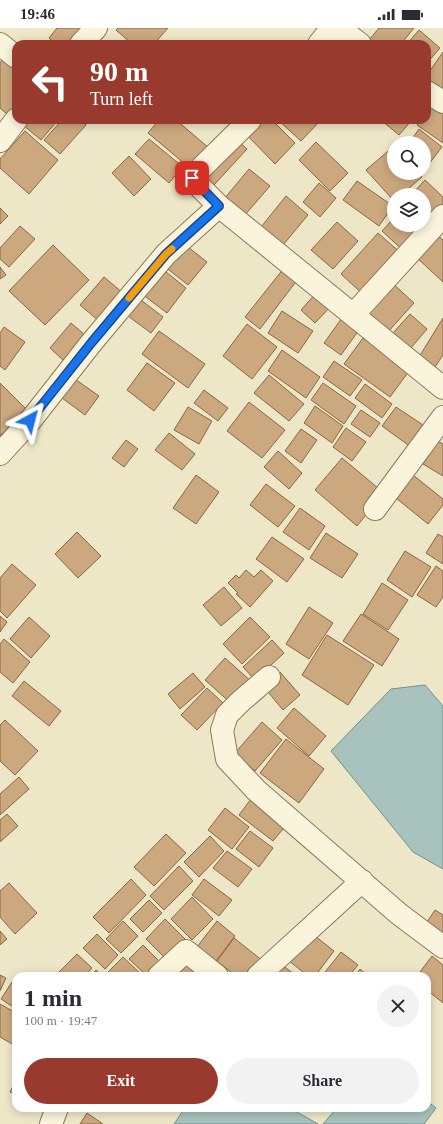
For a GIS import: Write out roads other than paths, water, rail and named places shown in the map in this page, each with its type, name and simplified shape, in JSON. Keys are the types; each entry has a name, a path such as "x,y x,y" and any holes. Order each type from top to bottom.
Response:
{"street":[{"path":"86,40 96,28"},
{"path":"322,40 332,28"},
{"path":"339,28 355,40"},
{"path":"0,44 12,54"},
{"path":"431,94 443,102"},
{"path":"0,141 13,124"},
{"path":"246,124 192,178 219,206 443,388"},
{"path":"0,454 30,420 92,342 166,254 219,206"},
{"path":"353,315 443,216"},
{"path":"375,509 443,417"},
{"path":"269,676 241,700 227,715 222,730 227,760 256,790 399,914 443,947"},
{"path":"262,972 362,881"},
{"path":"163,972 186,951 212,972"},
{"path":"50,1124 55,1112"}],"water":[{"path":"425,685 443,706 443,869 413,852 331,751 391,689"},
{"path":"431,1104 436,1108 424,1124 323,1124 334,1112 431,1112"},
{"path":"182,1112 297,1112 318,1124 174,1124"}]}
